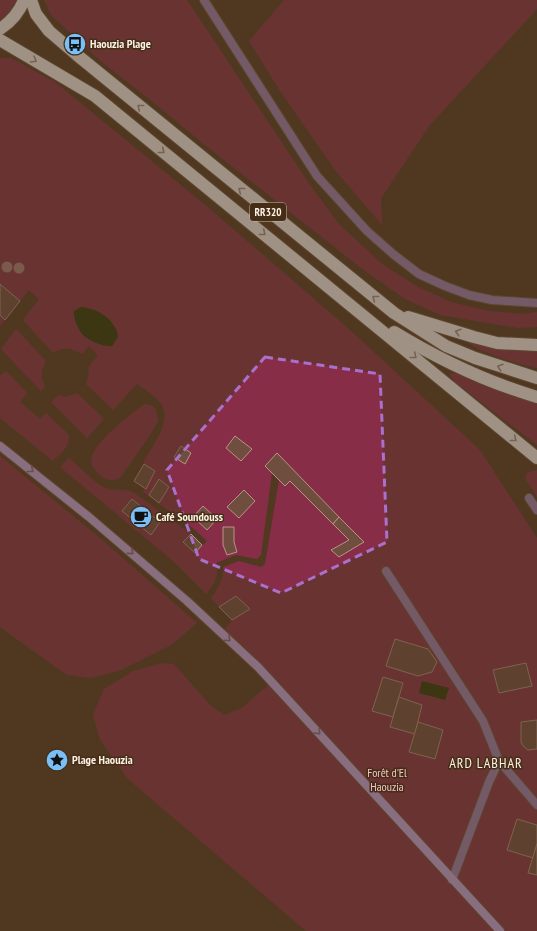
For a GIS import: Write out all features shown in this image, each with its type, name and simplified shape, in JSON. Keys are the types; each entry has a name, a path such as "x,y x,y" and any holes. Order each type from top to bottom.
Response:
{"highway":[{"path":"0,29 11,22 20,11 24,0"},
{"name":"RR320","path":"31,0 36,14 49,31 394,313 446,346 475,358 537,378"},
{"name":"RR320","path":"0,40 95,96 537,458"},
{"path":"394,313 497,343 537,345"},
{"path":"362,314 450,364 509,389 537,397"}],"street":[{"path":"204,0 317,176 367,231 419,274 445,286 469,295 492,300 537,303"},
{"path":"0,446 90,517 187,600 258,668 500,931"},
{"path":"530,498 537,510"},
{"path":"386,571 483,721 499,761 537,805"},
{"path":"452,880 489,782 499,761"}],"highlighted area":[{"path":"265,357 380,374 387,542 281,593 199,559 167,470"}],"green space":[{"path":"0,0 17,0 8,14 0,20"},
{"path":"44,0 187,0 310,185 339,224 381,263 416,286 451,302 489,311 522,314 537,312 537,327 518,328 440,315 405,299 361,268 103,63 51,15"},
{"path":"284,0 537,0 537,9 429,126 381,198 382,225 335,170 280,91 249,41"},
{"name":"Forêt d'El Haouzia","path":"0,58 11,58 55,82 210,209 350,330 480,450 537,538 537,931 306,931 128,779 100,740 93,715 104,689 133,671 163,663 174,664 210,705 224,715 242,708 272,682 222,633 232,620 250,609 236,596 219,607 211,598 220,584 223,576 223,567 239,561 261,567 265,564 279,480 285,486 290,481 349,540 332,549 339,557 364,542 277,453 265,465 272,473 261,555 257,559 236,555 216,563 216,580 206,594 172,560 60,467 69,458 104,487 111,490 126,490 133,492 191,534 184,542 195,553 207,541 194,529 143,492 155,472 143,463 163,426 164,411 156,398 137,384 113,410 86,384 89,374 88,368 98,355 89,346 82,354 68,349 61,349 53,353 23,320 39,299 29,290 0,326"},
{"path":"16,329 46,361 42,374 42,380 45,386 41,391 1,349"},
{"path":"463,339 537,349 537,368 488,353 478,349"},
{"path":"6,371 27,393 20,402 40,419 46,413 68,434 69,442 53,461 0,418 0,376"},
{"path":"457,373 506,394 537,403 537,445 455,382 449,374"},
{"path":"77,393 104,419 87,438 51,402 58,395 65,397"},
{"path":"145,404 153,406 156,410 158,421 120,478 112,480 105,478 92,466 91,462 97,446 113,430"},
{"path":"0,456 100,538 197,623 171,645 121,670 91,678 67,675 0,627"},
{"path":"537,470 537,497 525,478 528,472"}],"shaded area":[{"path":"81,307 100,312 114,325 118,337 112,346 105,346 97,343 83,335 79,330 74,317 74,311"},
{"path":"422,681 449,688 445,700 419,693"}],"building":[{"path":"0,284 20,301 5,320 0,315"},
{"path":"235,436 252,449 241,461 226,448"},
{"path":"181,446 191,453 185,464 174,457"},
{"path":"277,453 339,517 333,524 290,481 285,486 265,466"},
{"path":"144,464 155,471 146,489 134,481"},
{"path":"159,479 169,487 159,503 149,495"},
{"path":"244,490 255,501 239,518 227,507"},
{"path":"132,499 160,522 151,535 122,511"},
{"path":"203,506 217,519 207,530 193,517"},
{"path":"339,517 364,542 339,557 331,550 349,540 333,524"},
{"path":"223,527 234,527 234,542 237,552 227,555 223,545"},
{"path":"191,534 202,545 195,553 183,542"},
{"path":"236,596 250,609 232,620 219,607"},
{"path":"395,639 428,649 437,662 432,672 418,676 386,666"},
{"path":"526,663 532,686 499,693 493,670"},
{"path":"383,677 403,683 393,717 372,711"},
{"path":"399,697 422,705 415,734 390,727"},
{"path":"537,720 537,749 528,750 521,742 521,722"},
{"path":"418,722 443,730 435,759 409,752"},
{"path":"517,819 537,825 537,843 533,858 507,850"},
{"path":"537,844 537,875 528,873"}],"place":[{"name":"Haouzia Plage","path":"75,44"},
{"name":"Café Soundouss","path":"141,517"},
{"name":"Plage Haouzia","path":"57,760"}],"district":[{"name":"ARD LABHAR","path":"486,763"}]}
